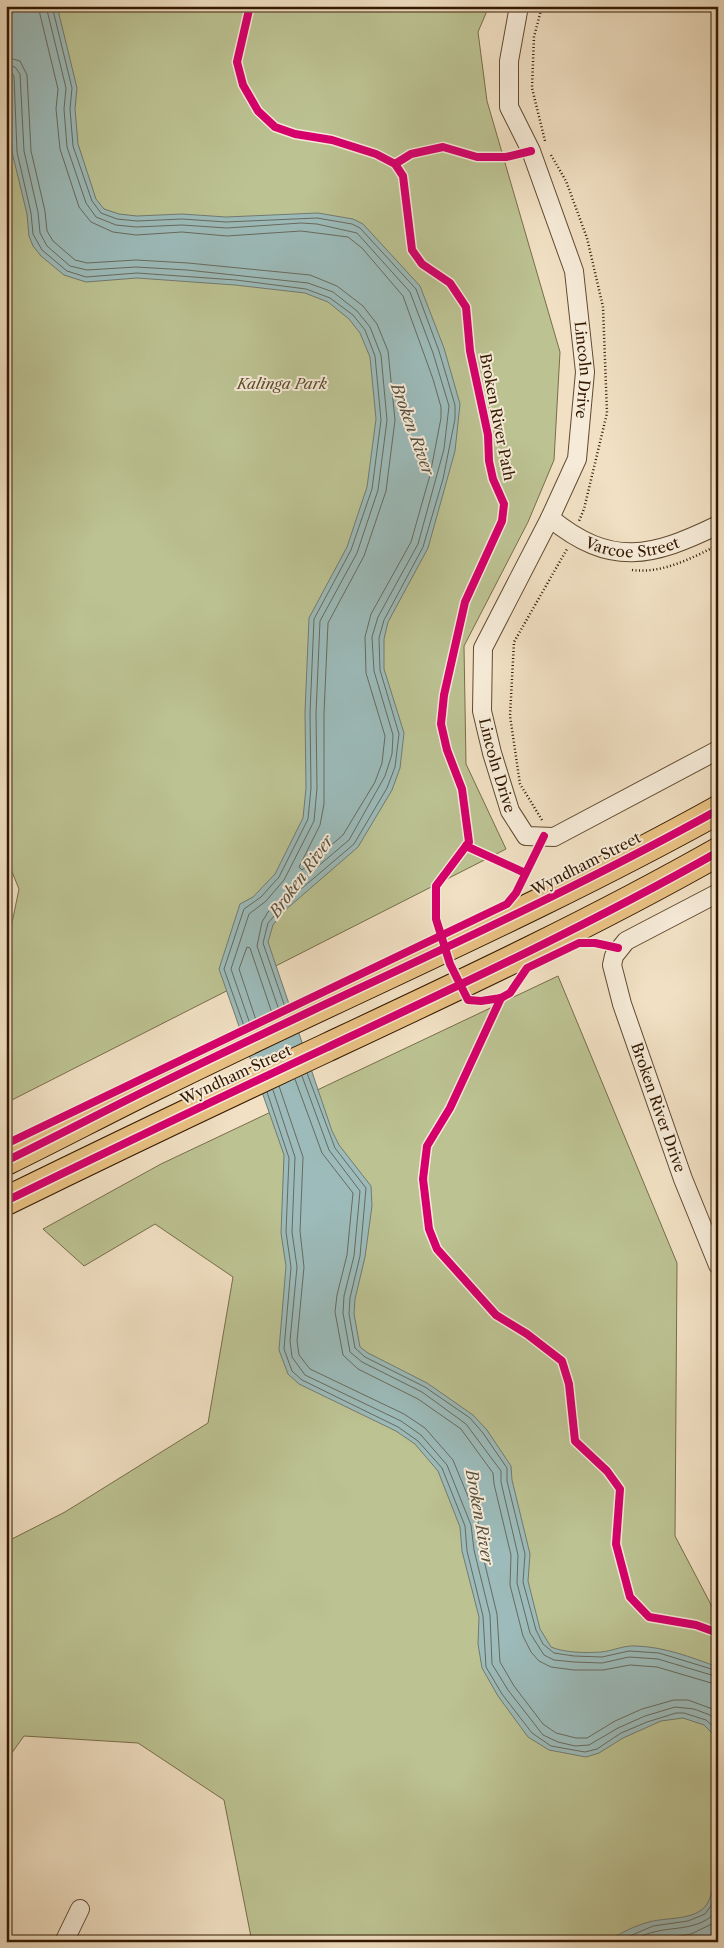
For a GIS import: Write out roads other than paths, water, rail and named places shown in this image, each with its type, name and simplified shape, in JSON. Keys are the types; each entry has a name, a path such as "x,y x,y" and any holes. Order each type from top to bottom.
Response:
{"highway":[{"name":"Wyndham Street","path":"6,1161 160,1083 460,943 625,862 718,810"},
{"name":"Wyndham Street","path":"6,1201 173,1119 475,978 642,895 718,852"}],"street":[{"name":"Lincoln Drive","path":"519,6 509,61 509,107 531,151 574,271 585,372 576,459 550,518 483,648 482,711 492,754 510,811 526,836 554,837 718,750"},
{"name":"Varcoe Street","path":"550,518 572,536 601,548 644,554 685,542 718,526"},
{"name":"Broken River Drive","path":"718,892 641,933 618,948 614,956 612,974 683,1179 718,1265"},
{"path":"64,1942 80,1909"}],"water":[{"name":"Broken River","path":"6,6 57,6 77,88 75,109 78,144 96,199 104,209 119,214 137,216 182,214 226,217 318,213 353,219 363,224 420,286 444,348 460,404 455,451 428,548 388,622 384,639 384,669 404,733 400,768 392,790 358,847 283,912 273,925 268,942 332,1131 339,1145 371,1186 372,1206 365,1257 355,1299 354,1314 360,1347 427,1383 473,1415 487,1430 511,1466 512,1480 530,1554 528,1581 540,1629 551,1647 569,1651 589,1652 632,1646 657,1648 718,1667 718,1806 715,1789 717,1743 715,1736 704,1725 683,1718 661,1721 623,1738 599,1753 586,1757 549,1750 528,1737 498,1696 482,1668 478,1644 479,1617 462,1551 460,1527 438,1471 415,1444 396,1431 299,1384 288,1374 279,1350 286,1266 281,1233 284,1155 219,969 240,904 253,897 275,874 303,818 306,788 305,712 309,618 347,547 367,487 376,419 370,357 360,333 349,319 328,302 305,293 235,285 137,278 86,282 64,275 41,256 33,246 29,236 27,214 12,152"},
{"path":"718,1847 718,1942 607,1942 627,1930 643,1924 656,1920 688,1916 702,1909 710,1899 712,1892"}],"park label":[{"name":"Kalinga Park","path":"282,384"}]}
